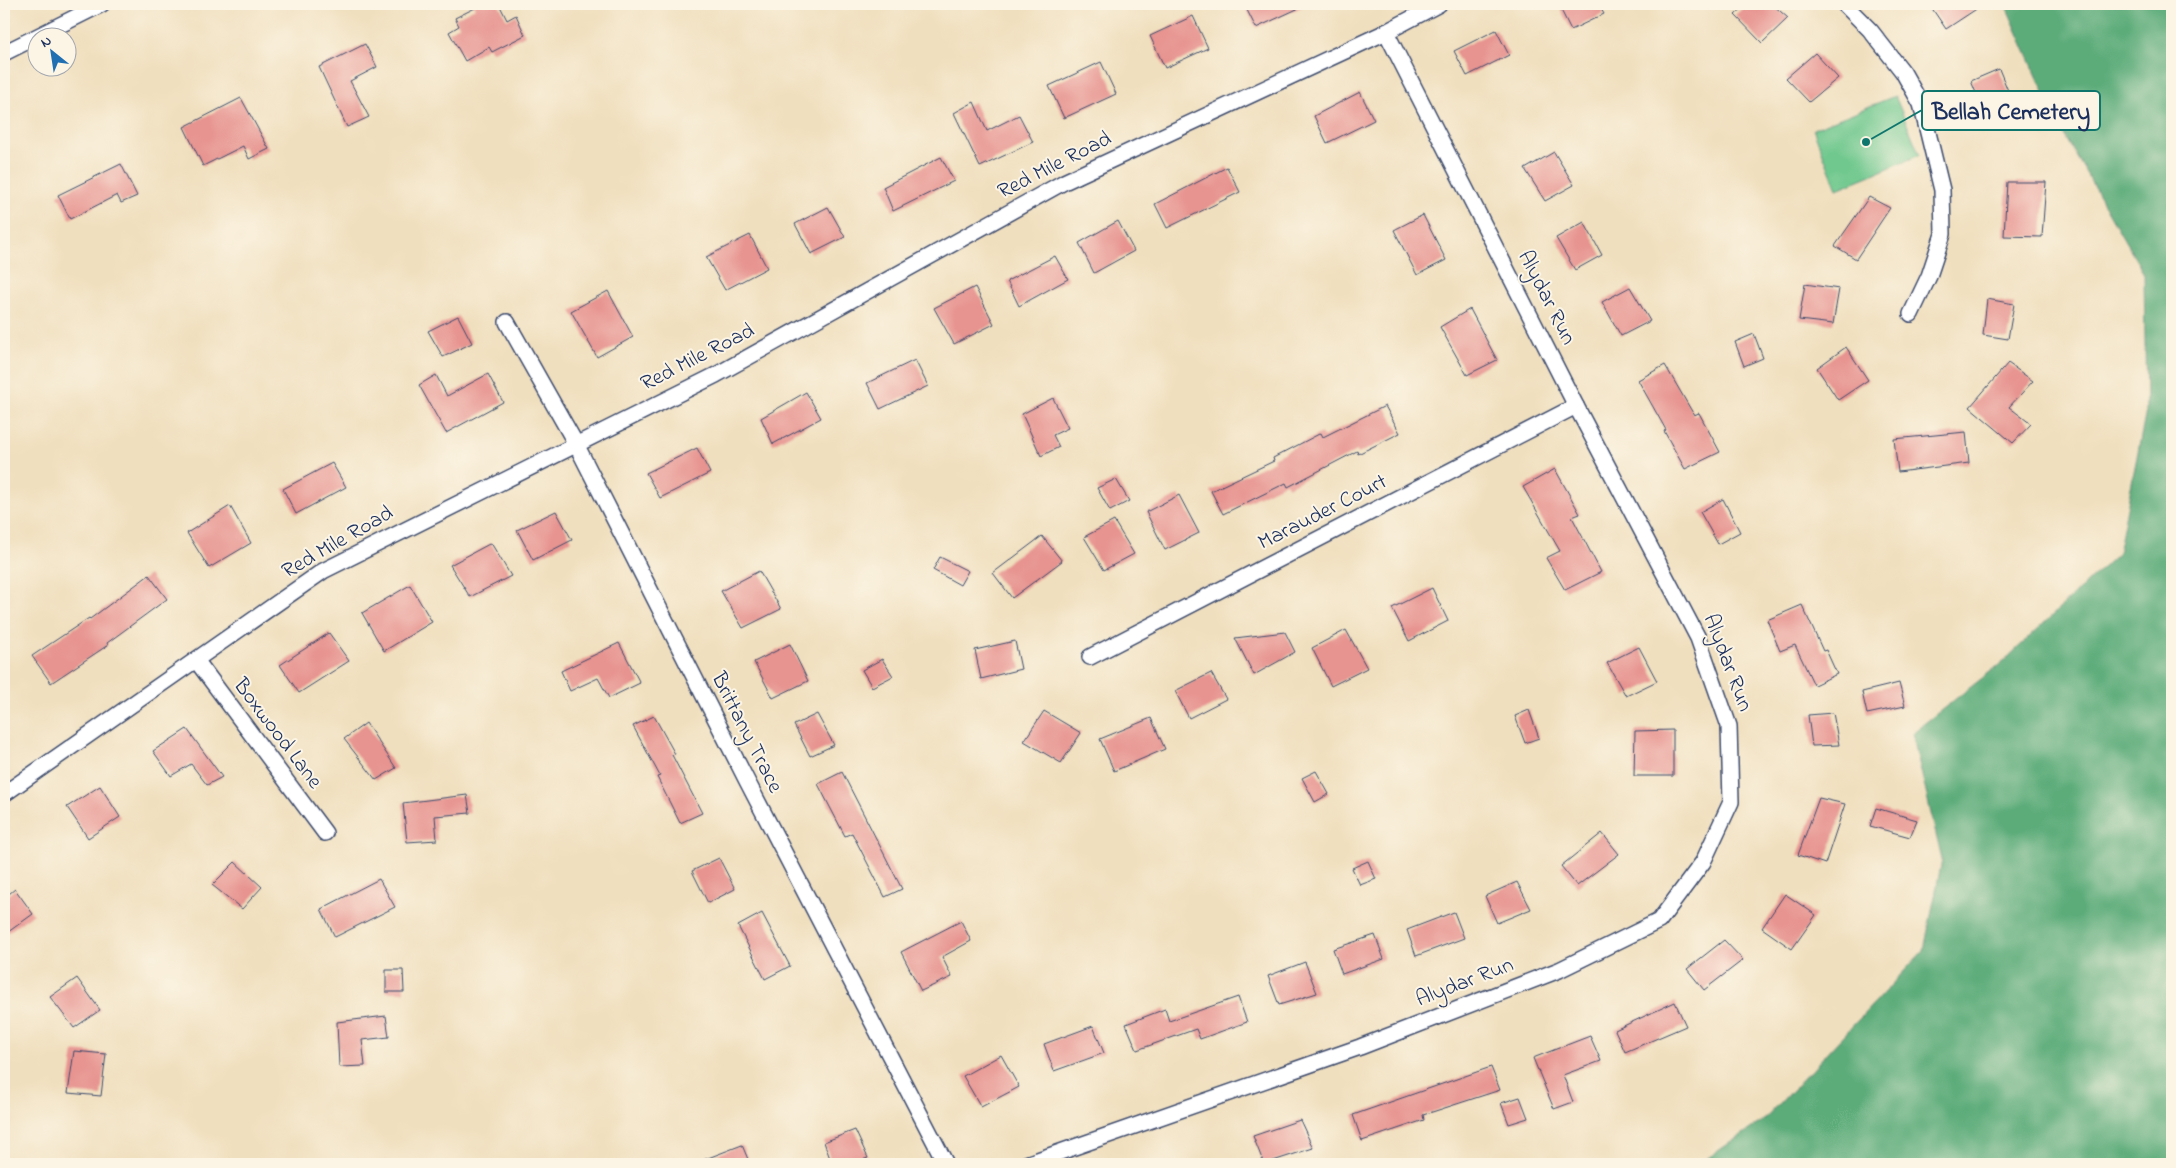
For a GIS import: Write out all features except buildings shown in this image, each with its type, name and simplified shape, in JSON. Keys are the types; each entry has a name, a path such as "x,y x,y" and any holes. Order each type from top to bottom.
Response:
{"street":[{"path":"4,53 102,4"},
{"name":"Red Mile Road","path":"4,794 323,571 716,375 1064,182 1386,32 1439,4"},
{"path":"1844,4 1870,30 1903,72 1922,104 1942,190 1943,234 1929,276 1911,314"},
{"name":"Alydar Run","path":"1026,1164 1360,1047 1559,970 1659,921 1704,862 1731,802 1729,726 1698,638 1576,406 1386,32"},
{"name":"Brittany Trace","path":"508,322 576,444 747,781 946,1164"},
{"name":"Marauder Court","path":"1090,658 1576,406"},
{"name":"Boxwood Lane","path":"196,660 325,833"}],"green space":[{"path":"2005,4 2172,4 2172,1164 1699,1164 1765,1119 1924,950 1942,860 1912,733 2004,661 2118,553 2146,411 2144,274 2059,126"},
{"path":"1895,96 1920,155 1837,189 1813,129"}],"place":[{"name":"Bellah Cemetery","path":"1866,142"}]}
